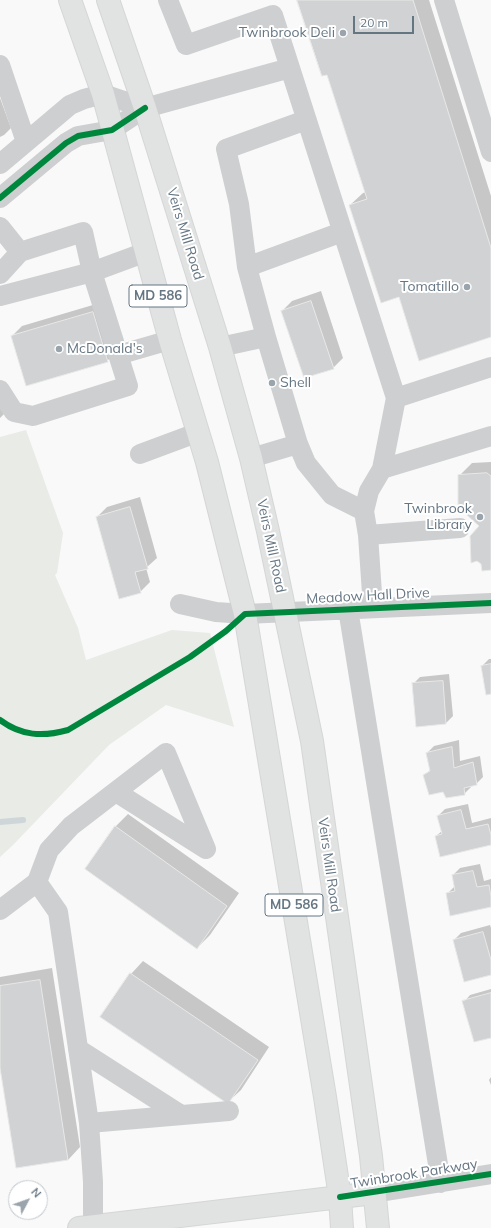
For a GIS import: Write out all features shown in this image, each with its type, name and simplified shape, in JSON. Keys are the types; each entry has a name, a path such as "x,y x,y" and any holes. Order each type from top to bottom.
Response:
{"main road":[{"name":"MD 586","path":"70,0 102,94 170,340 199,432 246,614 323,1081 340,1197 342,1228"},
{"name":"Veirs Mill Road","path":"108,0 145,108 220,347 251,458 268,531 312,741 371,1156 378,1228"},
{"name":"Twinbrook Parkway","path":"89,1227 374,1193"}],"street":[{"path":"168,0 186,45 270,8 396,398 382,469 369,491 364,511 368,535 373,608"},
{"path":"444,0 491,152"},
{"path":"0,68 26,142"},
{"path":"0,198 66,143 78,136 112,130 145,108 290,68"},
{"path":"0,164 70,106 84,99 102,94 145,108"},
{"path":"306,120 226,149 239,204 247,267 298,444 306,463 332,495 364,511"},
{"path":"0,227 20,252"},
{"path":"0,274 20,252 83,232 92,272 128,386 33,416 14,412 0,390"},
{"path":"247,267 342,232"},
{"path":"0,296 92,272 146,252"},
{"path":"220,347 266,336"},
{"path":"118,355 170,340"},
{"path":"396,398 491,367"},
{"path":"140,454 199,432"},
{"path":"382,469 491,436"},
{"path":"251,458 298,444"},
{"path":"368,535 460,528"},
{"name":"Meadow Hall Drive","path":"180,604 216,612 246,614 491,603"},
{"path":"348,609 441,1182"},
{"path":"0,910 37,882 49,850 71,826 166,753 206,849 116,792"},
{"path":"37,882 58,912 89,1123 93,1182 89,1227"},
{"path":"78,1049 181,1115"},
{"path":"89,1123 229,1111"},
{"name":"Twinbrook Parkway","path":"374,1193 491,1174"}],"shaded area":[{"path":"26,430 63,533 57,573 55,575 78,628 86,660 172,630 210,633 234,727 166,705 109,745 0,857 0,437"}],"building":[{"path":"297,0 413,0 491,248 491,337 419,361 399,297 381,303 349,205 367,199 327,75 322,76"},
{"path":"311,301 334,369 304,378 281,311"},
{"name":"McDonald's","path":"93,312 108,362 26,386 11,336"},
{"name":"Twinbrook Library","path":"487,473 491,476 491,570 482,571 481,564 477,561 471,563 470,536 479,526 458,507 458,475"},
{"path":"130,507 148,569 135,572 141,593 119,599 96,517"},
{"path":"491,664 491,694 486,695 481,666"},
{"path":"443,681 446,724 416,727 412,683"},
{"path":"452,747 454,768 473,762 477,785 464,788 465,795 446,798 443,792 429,795 423,775 430,771 426,753"},
{"path":"461,810 466,829 488,824 491,835 491,845 440,857 435,836 442,834 437,816"},
{"path":"115,826 227,906 197,949 85,869"},
{"path":"473,871 477,887 489,885 491,907 450,916 446,893 455,891 452,875"},
{"path":"483,932 491,960 491,975 464,982 453,940"},
{"path":"130,973 258,1060 228,1104 100,1017"},
{"path":"40,980 68,1160 16,1168 0,1068 0,986"},
{"path":"491,993 491,1038 474,1042 462,1001"}],"waterway":[{"path":"0,822 23,820"}],"cycle path":[{"path":"0,198 66,143 78,136 112,130 145,108"},
{"path":"0,720 16,729 32,734 50,734 68,730 190,657 226,631 245,614 491,603"},
{"path":"340,1197 491,1174"}],"place":[{"name":"Twinbrook Deli","path":"343,33"},
{"name":"Tomatillo","path":"467,287"},
{"name":"McDonald's","path":"59,349"},
{"name":"Shell","path":"272,383"},
{"name":"Twinbrook Library","path":"480,517"}]}
